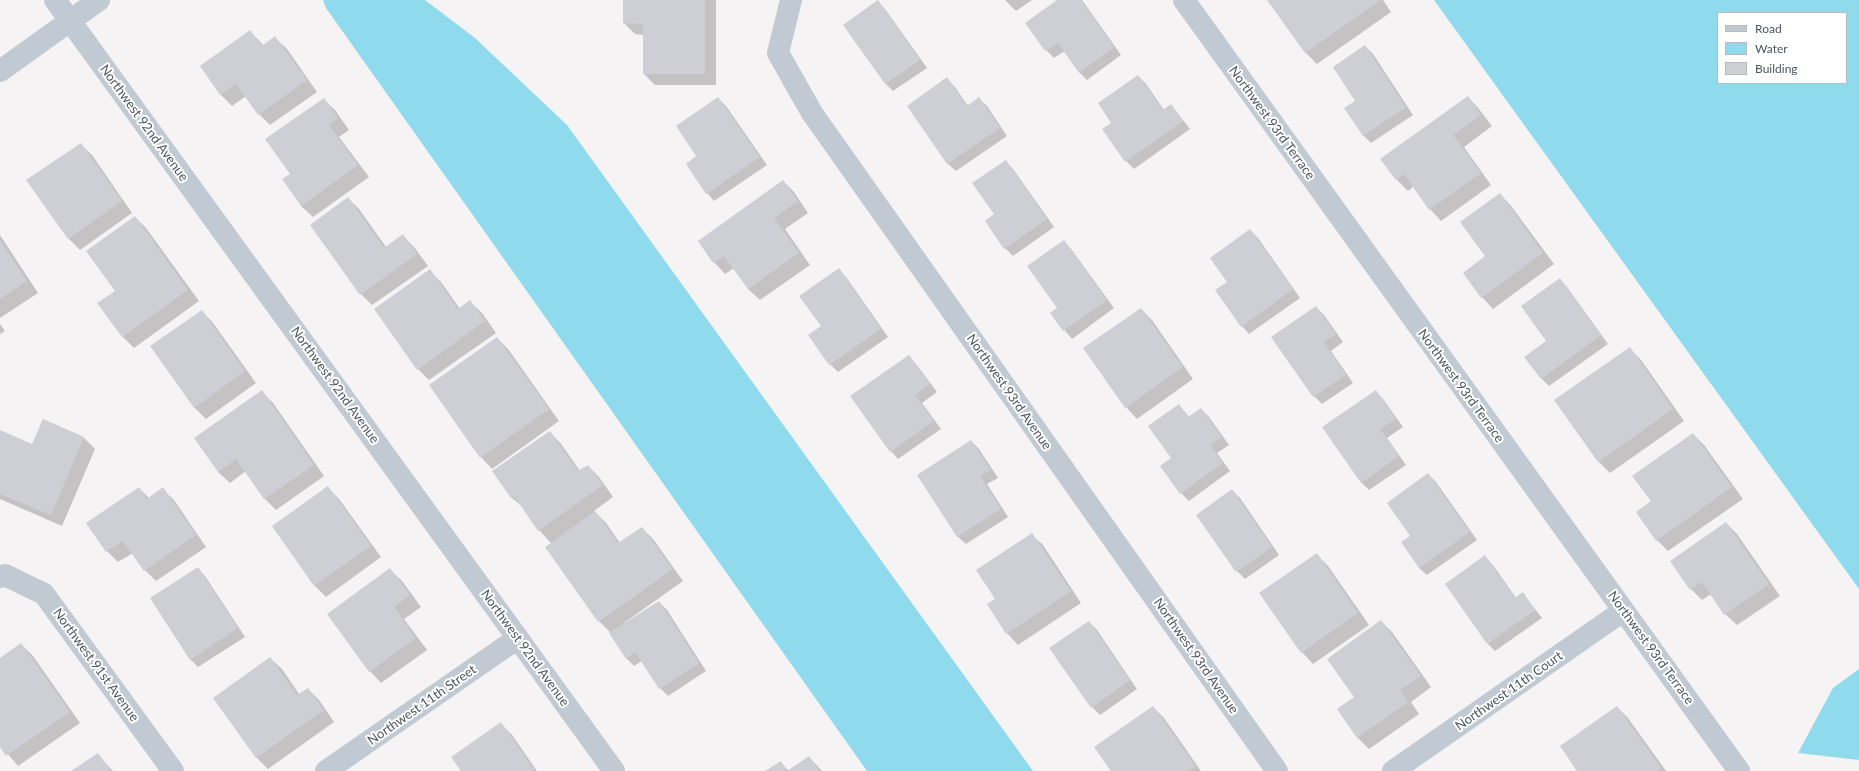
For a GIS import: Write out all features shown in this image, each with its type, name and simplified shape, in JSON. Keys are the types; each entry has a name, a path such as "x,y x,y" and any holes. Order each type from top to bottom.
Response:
{"street":[{"name":"Northwest 92nd Avenue","path":"55,0 614,771"},
{"path":"0,71 99,0"},
{"name":"Northwest 93rd Avenue","path":"791,0 778,53 812,113 1277,771"},
{"name":"Northwest 93rd Terrace","path":"1184,0 1739,771"},
{"name":"Northwest 91st Avenue","path":"3,576 44,594 173,771"},
{"name":"Northwest 11th Court","path":"1393,771 1623,611"},
{"name":"Northwest 11th Street","path":"326,771 518,638"}],"water":[{"path":"323,0 425,0 475,38 567,125 1033,771 867,771 326,8"},
{"path":"1434,0 1859,0 1859,589"},
{"path":"1859,669 1859,760 1798,753 1833,688"}],"building":[{"path":"623,0 705,0 705,74 643,74 643,24 623,23"},
{"path":"878,0 920,60 885,84 843,25"},
{"path":"1057,0 1081,0 1114,47 1079,73 1058,43 1045,51 1025,23"},
{"path":"1267,0 1381,0 1305,53"},
{"path":"250,30 262,46 275,36 307,80 258,115 236,84 220,95 200,66"},
{"path":"1365,45 1406,107 1363,136 1344,108 1355,101 1333,67"},
{"path":"1138,75 1163,110 1171,104 1183,121 1125,162 1102,129 1111,123 1098,103"},
{"path":"947,77 967,106 979,97 1000,128 947,164 907,106"},
{"path":"1468,96 1481,115 1453,135 1481,173 1429,210 1404,174 1396,180 1380,159"},
{"path":"718,97 760,157 706,194 686,164 696,156 676,126"},
{"path":"324,98 338,118 329,125 358,165 301,206 282,179 290,174 265,139"},
{"path":"81,143 122,201 68,239 26,180"},
{"path":"1006,160 1047,219 1004,249 985,221 994,214 972,183"},
{"path":"783,180 798,201 774,218 799,253 748,289 724,256 713,263 698,241"},
{"path":"1500,193 1543,253 1481,298 1463,273 1485,256 1460,222"},
{"path":"348,197 384,248 403,234 417,254 360,295 310,225"},
{"path":"135,216 188,290 122,337 97,303 115,291 86,251"},
{"path":"1250,229 1293,289 1241,327 1215,290 1227,282 1210,258"},
{"path":"0,240 27,281 0,299"},
{"path":"1064,240 1107,300 1063,331 1050,313 1057,308 1027,266"},
{"path":"839,268 881,329 829,365 808,335 821,326 799,296"},
{"path":"430,269 458,309 470,300 485,321 417,370 374,309"},
{"path":"1560,278 1601,335 1541,379 1524,357 1546,341 1521,306"},
{"path":"1316,306 1336,334 1324,342 1346,375 1313,397 1271,337"},
{"path":"1141,308 1183,367 1125,408 1083,348"},
{"path":"202,310 245,371 194,408 150,346"},
{"path":"497,337 549,409 480,458 429,385"},
{"path":"1630,347 1673,409 1598,462 1554,400"},
{"path":"909,355 930,384 915,395 934,421 890,452 850,396"},
{"path":"262,390 314,465 264,499 236,459 218,472 194,438"},
{"path":"1376,390 1396,419 1380,429 1399,456 1361,483 1322,427"},
{"path":"1179,404 1188,417 1201,408 1222,437 1210,445 1223,463 1180,494 1160,466 1171,458 1148,426"},
{"path":"43,419 84,437 51,515 0,494 0,430 32,444"},
{"path":"550,431 578,471 588,465 603,485 538,531 514,496 511,498 492,471"},
{"path":"1693,433 1732,487 1656,541 1636,512 1651,501 1632,476"},
{"path":"971,440 991,470 980,476 1001,509 957,537 917,475"},
{"path":"1428,473 1470,532 1419,568 1401,542 1410,536 1387,503"},
{"path":"328,486 371,546 314,586 272,526"},
{"path":"139,487 147,499 163,487 196,535 144,571 123,541 106,552 86,523"},
{"path":"1232,489 1272,547 1236,572 1196,515"},
{"path":"595,511 618,543 642,527 673,569 598,622 545,547"},
{"path":"1726,522 1769,584 1724,615 1702,582 1690,590 1670,561"},
{"path":"1032,533 1071,591 1006,634 987,604 995,599 976,570"},
{"path":"1317,553 1358,613 1301,653 1259,593"},
{"path":"1485,555 1515,598 1523,592 1535,610 1487,644 1445,584"},
{"path":"198,567 238,628 190,660 150,598"},
{"path":"390,568 410,595 394,607 416,638 369,672 327,614"},
{"path":"659,601 699,663 659,689 635,652 626,659 609,633"},
{"path":"1381,620 1421,676 1400,690 1408,702 1357,738 1337,709 1354,697 1327,659"},
{"path":"1089,621 1130,680 1091,708 1049,648"},
{"path":"21,643 70,712 6,756 0,747 0,658"},
{"path":"270,657 297,695 308,688 324,710 256,758 213,698"},
{"path":"1153,706 1196,766 1189,771 1111,771 1094,747"},
{"path":"1617,706 1661,768 1657,771 1577,771 1560,746"},
{"path":"501,722 535,771 461,771 451,757"},
{"path":"98,753 111,771 71,771"},
{"path":"809,756 819,771 787,771"},
{"path":"781,761 787,771 765,771"}]}
